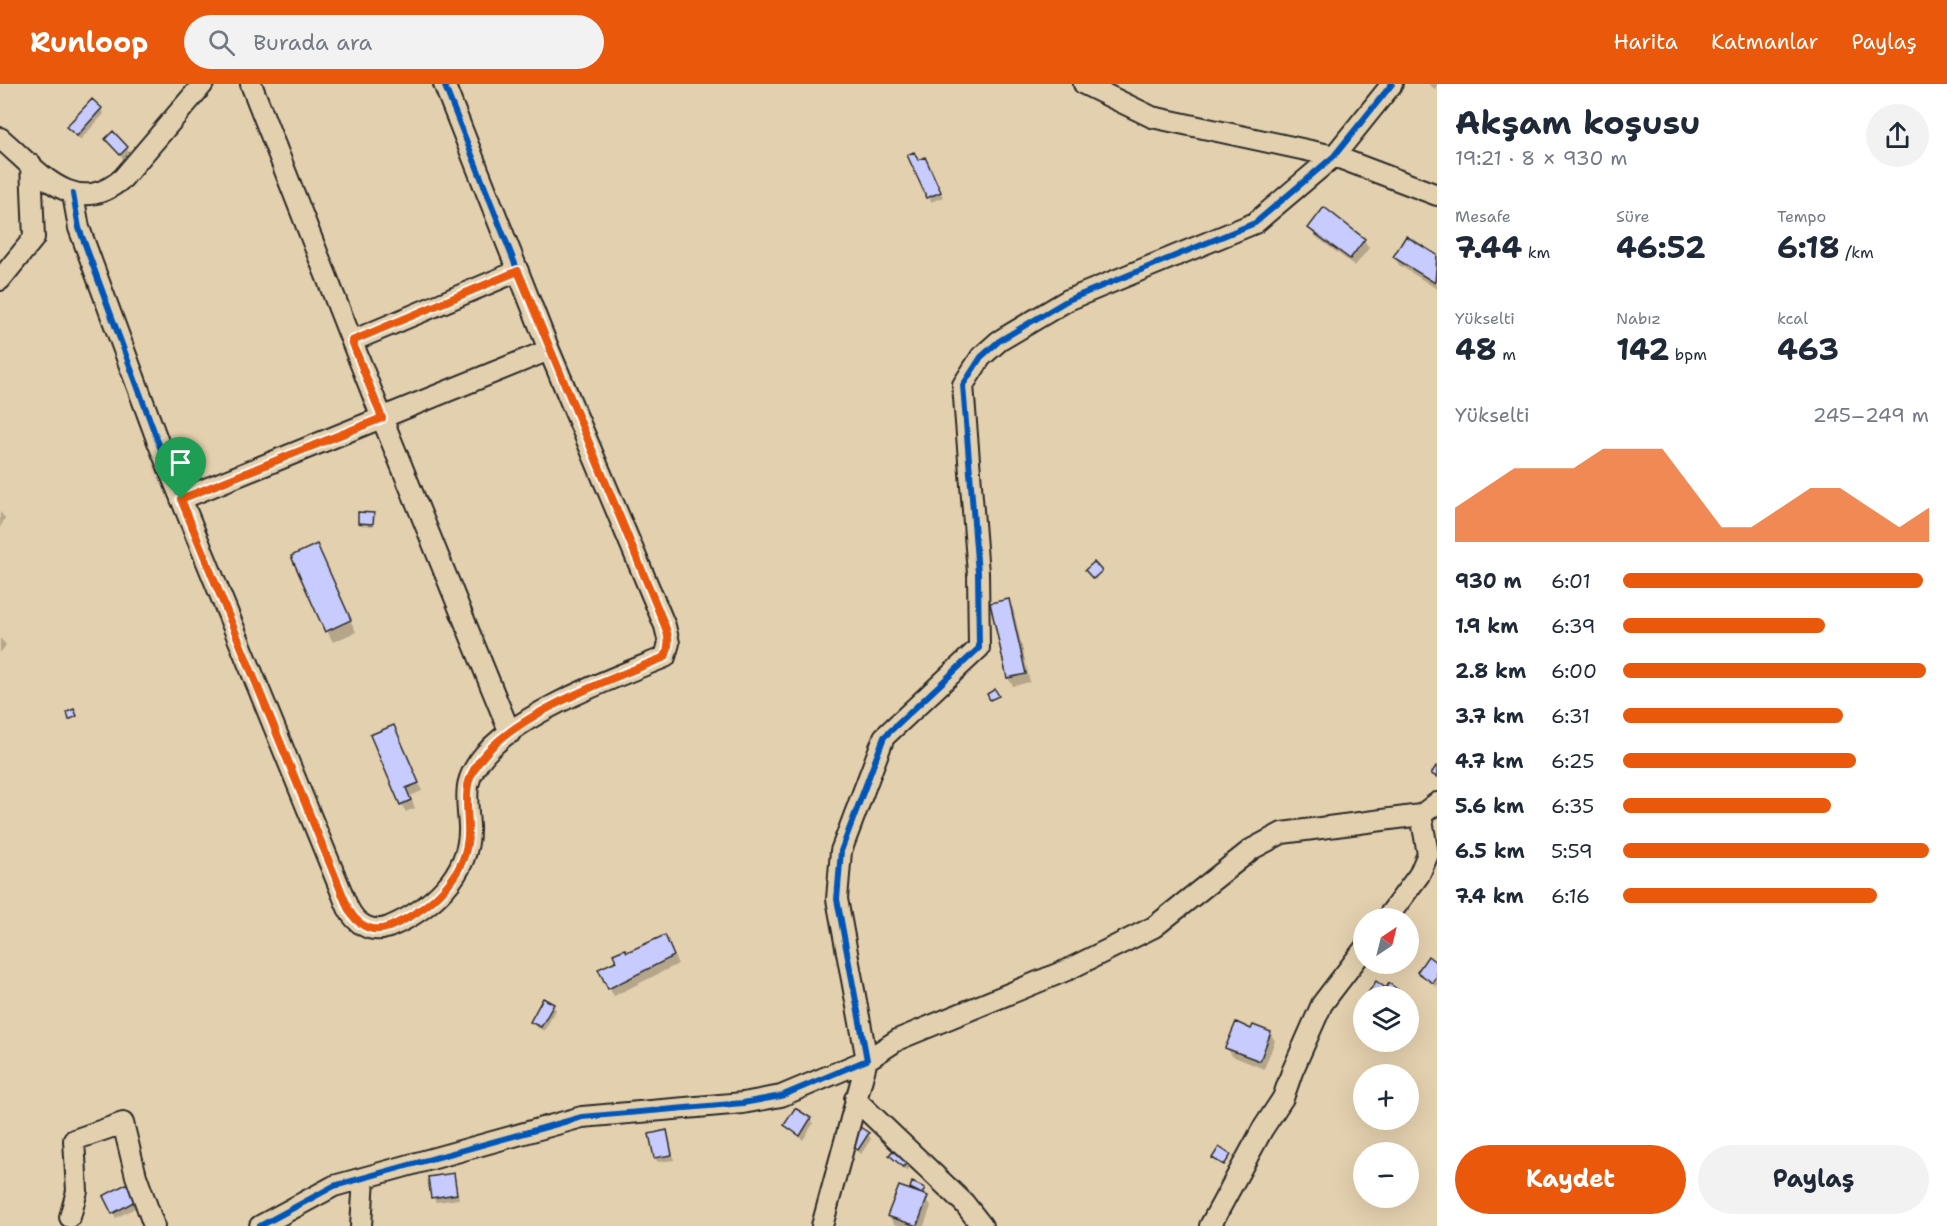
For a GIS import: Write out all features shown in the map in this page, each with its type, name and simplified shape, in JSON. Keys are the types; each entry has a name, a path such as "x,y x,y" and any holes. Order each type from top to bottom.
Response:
{"street":[{"path":"0,138 53,183 73,194 99,194 112,188 203,84"},
{"path":"251,84 382,418 510,733"},
{"path":"73,194 79,228 181,499 348,908 361,925 381,930 411,917 437,898 463,858 468,842 465,804 468,778 485,754 510,733 570,696 665,657 669,643 665,626 549,350 444,84"},
{"path":"1084,84 1152,117 1334,156 1437,195"},
{"path":"822,1226 867,1060 837,899 842,852 884,737 979,648 978,573 963,385 981,357 999,341 1068,300 1255,223 1334,156 1392,84"},
{"path":"0,280 34,238 30,164"},
{"path":"352,341 518,271"},
{"path":"181,499 549,350"},
{"path":"260,1226 334,1186 582,1117 743,1103 781,1096 867,1060 899,1039 1067,970 1154,927 1252,849 1282,833 1429,809 1428,854 1419,875 1394,908"},
{"path":"1210,1226 1262,1130 1283,1098 1322,1004 1353,963"},
{"path":"855,1099 964,1203 982,1226"},
{"path":"70,1217 77,1191 74,1140 123,1123 136,1176 154,1226"},
{"path":"361,1226 363,1178"}],"building":[{"path":"92,99 102,108 77,136 66,127"},
{"path":"113,131 128,147 120,155 105,139"},
{"path":"914,152 918,160 925,157 941,192 927,198 907,155"},
{"path":"1324,207 1365,239 1350,259 1308,228"},
{"path":"1406,236 1437,255 1435,283 1393,257"},
{"path":"358,512 374,513 373,524 358,523"},
{"path":"317,544 351,620 325,632 291,556"},
{"path":"1094,562 1102,571 1093,579 1085,570"},
{"path":"1009,599 1026,674 1007,678 990,603"},
{"path":"995,689 999,696 990,700 987,694"},
{"path":"74,709 77,716 69,720 67,712"},
{"path":"394,725 419,783 406,788 411,800 400,805 370,735"},
{"path":"1437,766 1437,777 1431,774"},
{"path":"665,935 674,956 608,989 598,969 616,961 613,954 625,949 627,952"},
{"path":"1428,956 1437,963 1437,977 1433,983 1419,973 1419,969"},
{"path":"1376,981 1383,986 1373,986"},
{"path":"543,998 554,1004 541,1027 530,1022"},
{"path":"1236,1022 1251,1029 1253,1025 1271,1032 1260,1061 1225,1048"},
{"path":"795,1108 811,1118 800,1136 784,1125"},
{"path":"860,1127 869,1133 858,1150 849,1144"},
{"path":"667,1130 672,1155 654,1158 649,1134"},
{"path":"897,1146 911,1159 903,1167 889,1155"},
{"path":"1219,1147 1231,1155 1224,1165 1212,1158"},
{"path":"454,1173 457,1194 431,1198 428,1177"},
{"path":"912,1182 925,1188 922,1194 910,1188"},
{"path":"128,1183 137,1200 112,1214 103,1196"},
{"path":"899,1186 928,1196 917,1226 887,1216"}],"cycle path":[{"path":"73,194 79,228 158,442 348,908 355,919 365,926 376,929 389,927 419,911 445,888 455,875 468,844 469,780 485,754 522,723 569,697 665,657 669,643 665,626 549,350 444,84"},
{"path":"260,1226 334,1186 582,1117 743,1103 781,1096 867,1060 837,899 841,851 884,737 979,648 978,573 963,385 981,357 999,341 1068,300 1255,223 1334,156 1392,84"}],"route":[{"path":"518,271 665,626 668,634 668,651 665,657 570,696 495,744 468,778 465,804 469,827 468,842 463,858 447,885 437,898 411,917 381,930 371,929 361,925 352,917 348,908 181,499 382,418 352,341 518,271"}]}
